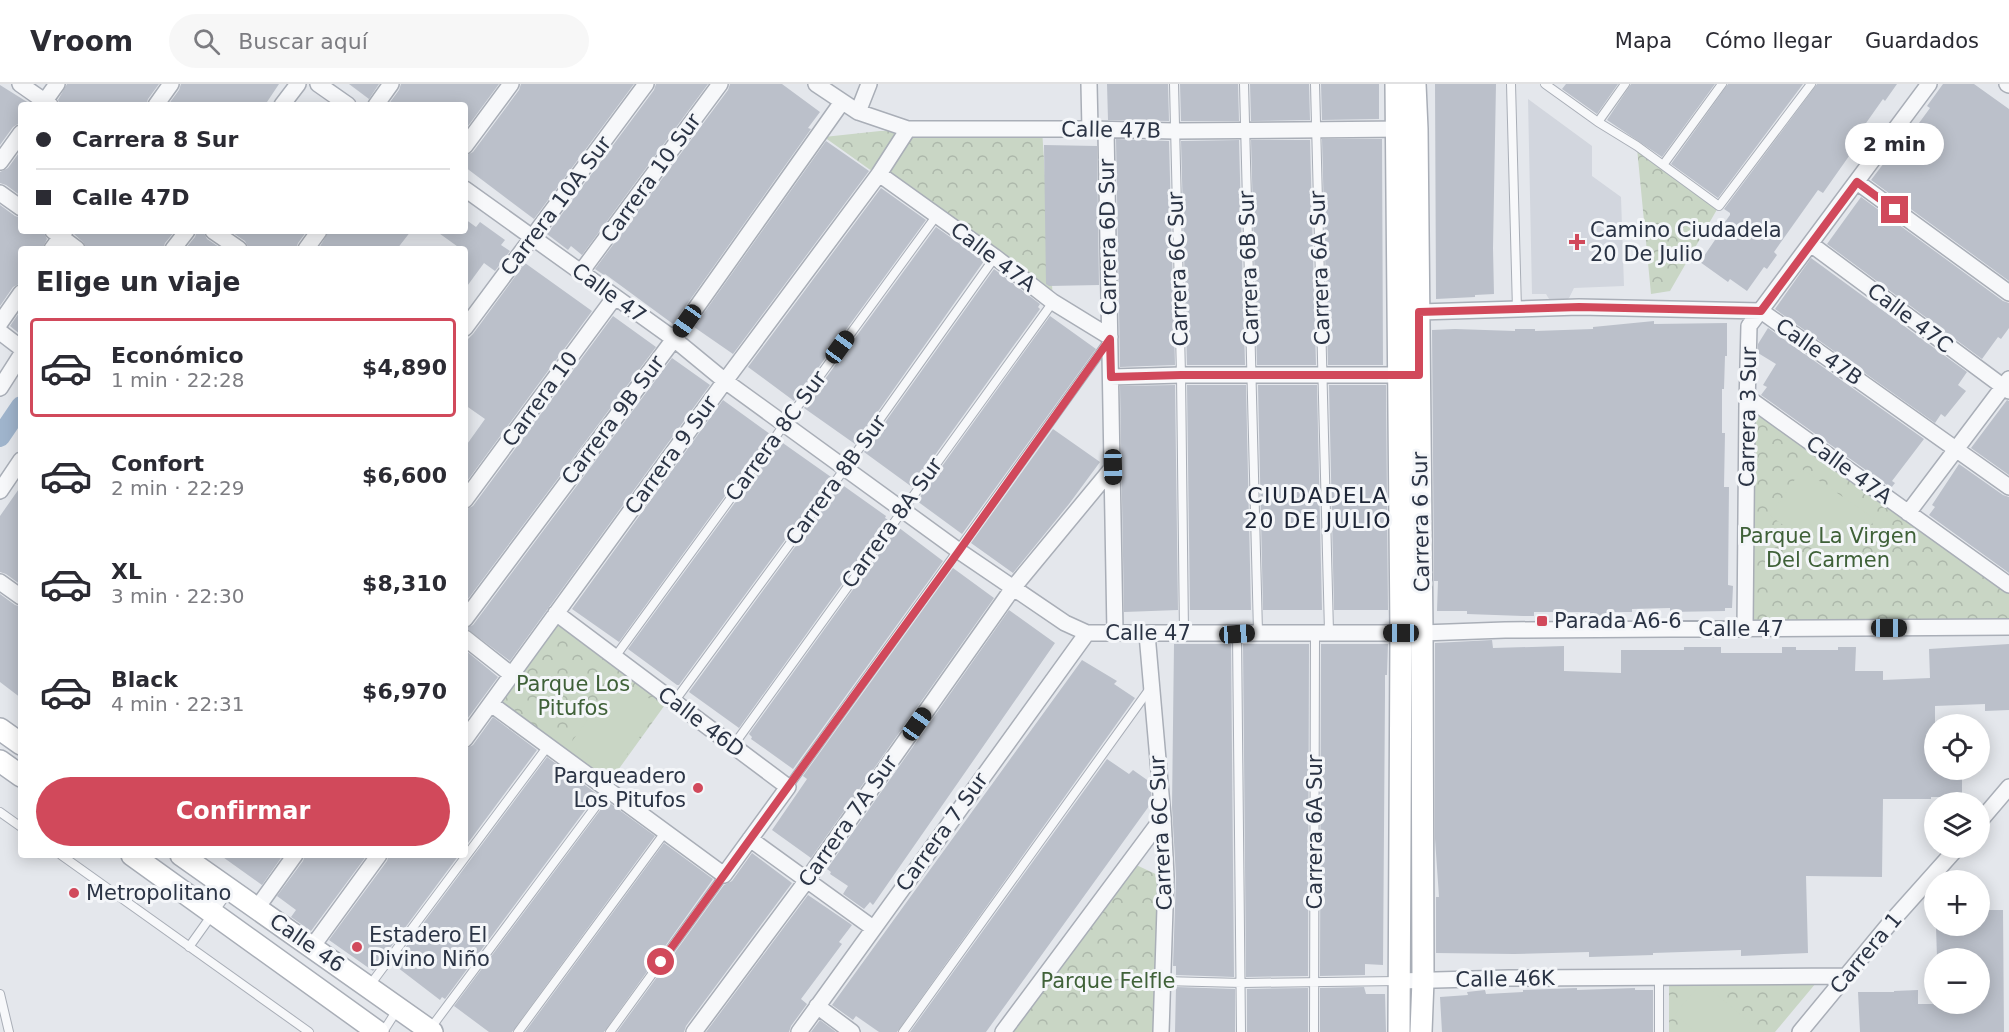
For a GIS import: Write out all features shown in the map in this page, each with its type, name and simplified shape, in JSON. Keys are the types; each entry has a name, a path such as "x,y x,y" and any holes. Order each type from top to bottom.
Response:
{"street":[{"path":"20,84 43,102"},
{"path":"47,102 57,84"},
{"path":"158,102 171,84"},
{"path":"284,102 298,84"},
{"path":"318,84 344,102"},
{"path":"378,102 391,84"},
{"path":"468,142 511,84"},
{"name":"Carrera 10A Sur","path":"468,324 646,84"},
{"name":"Carrera 10 Sur","path":"581,272 720,84"},
{"name":"Calle 47B","path":"816,84 858,112 908,129 1174,131 1407,129"},
{"path":"858,112 869,84"},
{"name":"Carrera 6D Sur","path":"1089,84 1090,129"},
{"name":"Carrera 6 Sur","path":"1396,84 1407,129 1419,312 1409,375 1422,633 1423,980 1421,1032"},
{"name":"Carrera 6 Sur","path":"1399,1032 1401,633 1409,375 1407,129 1415,84"},
{"name":"Carrera 3 Sur","path":"1745,629 1749,327 1929,84"},
{"name":"Carrera 9B Sur","path":"468,615 674,339 842,102"},
{"name":"Carrera 9 Sur","path":"468,735 725,381 879,174 908,129"},
{"name":"Carrera 6D Sur","path":"1106,130 1115,632"},
{"path":"0,162 18,137"},
{"name":"Calle 47A","path":"879,174 995,257 1053,302 1110,338"},
{"path":"1857,182 2009,293"},
{"name":"Calle 47","path":"468,191 674,339 725,381 959,551 1065,623 1086,633 1422,633 1505,630 2009,627"},
{"path":"0,193 18,206"},
{"path":"175,246 185,234"},
{"path":"217,234 235,246"},
{"path":"58,237 72,246"},
{"name":"Calle 47C","path":"1812,244 2007,385"},
{"path":"0,323 18,297"},
{"name":"Carrera 10","path":"468,496 614,298"},
{"name":"Calle 47B","path":"1419,312 1579,307 1761,311 2009,487"},
{"path":"0,332 18,346"},
{"path":"0,388 18,360"},
{"path":"1111,377 1409,375"},
{"path":"1908,513 2007,385"},
{"name":"Calle 47A","path":"1747,397 2009,585"},
{"name":"Carrera 7A Sur","path":"694,1032 807,880 1013,588 1113,467"},
{"path":"0,491 15,481"},
{"path":"0,582 18,595"},
{"name":"Calle 46D","path":"556,614 788,787"},
{"name":"Carrera 7 Sur","path":"799,1032 1086,633"},
{"name":"Carrera 6C Sur","path":"1147,634 1166,877 1161,1032"},
{"path":"468,640 512,675"},
{"path":"491,704 724,875 788,787"},
{"path":"0,729 18,742"},
{"path":"0,760 18,774"},
{"path":"1990,809 2009,787"},
{"path":"1003,1032 1163,817"},
{"path":"750,839 873,928"},
{"name":"Calle 46","path":"136,858 378,1032"},
{"name":"Calle 46","path":"193,858 230,889 416,1023"},
{"path":"257,908 293,858"},
{"path":"312,946 377,858"},
{"name":"Carrera 1","path":"1800,1032 1890,923 1948,858"},
{"name":"Calle 46K","path":"1399,981 1847,976"},
{"path":"817,1006 852,1032"}],"lane":[{"name":"Carrera 6C Sur","path":"1174,84 1184,633"},
{"name":"Carrera 6B Sur","path":"1244,84 1258,632"},
{"name":"Carrera 6A Sur","path":"1314,1032 1322,632 1323,375 1315,84"},
{"path":"1512,84 1517,310"},
{"path":"1545,84 1598,122 1637,146 1719,206 1811,84"},
{"path":"1598,122 1625,84"},
{"path":"1664,165 1722,84"},
{"name":"Carrera 8C Sur","path":"614,657 937,215"},
{"name":"Carrera 8B Sur","path":"674,702 846,467 995,257"},
{"name":"Carrera 8A Sur","path":"733,746 1053,302"},
{"path":"788,787 1110,338"},
{"path":"1237,634 1241,1032"},
{"path":"903,1032 1151,686"},
{"path":"468,853 548,746"},
{"path":"383,1032 416,1023 608,790"},
{"path":"0,812 18,824"},
{"path":"518,1032 666,831"},
{"path":"65,858 309,1032"},
{"path":"368,987 464,858"},
{"path":"610,1032 724,875"},
{"path":"189,947 230,889"},
{"path":"1659,977 1659,1032"},
{"name":"Calle 46K","path":"1163,981 1242,983 1399,981"},
{"path":"0,994 9,1032"}],"shaded area":[{"name":"Camino Ciudadela 20 De Julio","path":"1528,99 1592,146 1592,176 1621,197 1624,286 1574,288 1569,298 1562,304 1551,302 1546,294 1532,294"}],"green space":[{"path":"1042,129 1053,300 824,137 880,131"},
{"path":"1637,148 1719,206 1670,291 1651,294"},
{"name":"Parque La Virgen Del Carmen","path":"1751,400 2009,585 2009,626 1749,623"},
{"path":"1802,469 1875,519 1843,566 1770,516"},
{"name":"Parque Los Pitufos","path":"558,621 667,702 608,784 498,704"},
{"path":"619,677 661,707 612,775 570,744"},
{"name":"Parque Felfle","path":"1132,863 1162,877 1157,1032 1009,1032"},
{"path":"1702,982 1761,1032 1695,1032 1675,1014"},
{"path":"1669,983 1816,983 1775,1032 1669,1032"}],"building":[{"path":"67,84 159,84 147,102 59,102"},
{"path":"181,84 279,84 267,102 170,102"},
{"path":"349,84 379,84 369,99"},
{"path":"401,84 499,84 468,126 468,102 390,102"},
{"path":"521,84 634,84 534,219 468,169 468,154 473,152 519,90"},
{"path":"656,84 708,84 582,255 571,246 568,250 547,234 654,90"},
{"path":"730,84 782,84 820,112 808,128 811,129 673,324 595,269 728,90"},
{"path":"1107,84 1168,84 1169,121 1108,120"},
{"path":"1180,84 1238,84 1239,121 1181,121"},
{"path":"1250,84 1309,84 1310,120 1251,121"},
{"path":"1321,84 1379,84 1379,119 1322,120"},
{"path":"1435,84 1496,84 1494,294 1436,299"},
{"path":"1566,84 1618,84 1597,114 1562,89"},
{"path":"1631,84 1715,84 1662,157 1607,120"},
{"path":"1728,84 1803,84 1718,198 1671,164"},
{"path":"1817,84 1897,84 1885,101 1883,99 1859,133 1861,133 1851,147 1854,149 1823,193 1818,190 1774,252 1777,255 1767,269 1764,267 1747,291 1730,279 1728,282 1700,262 1730,215 1724,209"},
{"path":"1943,84 1974,84 2009,109 2009,281 1871,180 1909,132 1911,134 1930,108 1927,106"},
{"path":"0,85 27,102 18,102 18,124 0,145"},
{"path":"1116,139 1169,141 1175,365 1120,367"},
{"path":"1322,139 1382,139 1383,365 1328,365"},
{"path":"1239,140 1245,365 1187,365 1181,141"},
{"path":"1251,140 1310,140 1316,365 1257,365"},
{"path":"826,141 869,171 733,354 694,327"},
{"path":"1044,145 1097,146 1099,285 1049,286 1046,284"},
{"path":"18,154 18,194 0,183 0,172 8,168"},
{"path":"881,188 926,220 794,401 748,367"},
{"path":"1861,197 2003,301 2009,303 2009,328 2001,339 1998,337 1982,359 1827,244"},
{"path":"0,205 18,217 18,234 44,234 47,239 44,246 18,246 18,284 13,287 0,306"},
{"path":"468,221 476,227 480,222 505,240 501,245 510,251 495,271 484,263 468,285 468,246 457,246 440,234 468,234"},
{"path":"936,227 984,261 855,444 804,408"},
{"path":"74,234 172,234 164,246 85,246"},
{"path":"196,234 204,234 207,239 218,246 188,246"},
{"path":"234,234 305,234 297,246 248,246 245,241"},
{"path":"327,234 409,234 399,246 320,246"},
{"path":"1811,258 1967,372 1958,385 1966,391 1945,417 1941,414 1935,423 1775,309"},
{"path":"525,263 592,311 468,480 468,443 485,419 468,407 468,339"},
{"path":"994,269 1040,304 1038,307 1040,309 912,487 864,452"},
{"path":"18,314 18,333 10,326"},
{"path":"613,316 656,347 468,599 468,508 473,506"},
{"path":"1050,316 1096,349 962,534 917,501"},
{"path":"1654,321 1654,324 1727,323 1727,356 1725,356 1724,389 1722,389 1722,433 1725,433 1724,487 1729,487 1728,585 1733,586 1732,608 1725,608 1725,611 1670,612 1670,608 1632,609 1632,612 1613,612 1613,618 1590,618 1590,612 1534,612 1534,616 1523,616 1437,611 1438,581 1434,581 1432,330 1593,329 1593,327"},
{"path":"1768,328 1924,439 1892,481 1895,483 1891,488 1761,395 1767,387 1763,385 1776,364 1758,353 1758,344"},
{"path":"672,358 710,385 510,661 468,630"},
{"path":"1175,385 1178,610 1124,612 1120,386"},
{"path":"1187,385 1246,385 1251,610 1190,610"},
{"path":"1258,385 1317,385 1322,610 1263,610"},
{"path":"1329,385 1386,385 1388,610 1334,610"},
{"path":"723,400 770,434 619,642 572,609"},
{"path":"2007,400 2009,401 2009,475 1971,448"},
{"path":"1053,429 1100,462 1013,573 971,543"},
{"path":"780,441 831,477 677,685 628,649"},
{"path":"1959,464 2009,497 2009,573 1929,515 1935,507 1932,505"},
{"path":"841,484 886,516 888,520 739,728 689,692"},
{"path":"18,490 18,583 0,572 0,516"},
{"path":"898,527 943,561 793,769 751,739 749,734"},
{"path":"953,568 994,598 811,858 772,830 807,779 803,776"},
{"path":"0,594 18,606 18,696 0,682"},
{"path":"1009,610 1055,643 873,905 870,902 864,909 843,894 848,886 830,874 831,872 827,869"},
{"path":"1492,640 1493,648 1564,646 1564,671 1621,673 1621,650 1684,650 1684,647 1721,647 1721,653 1782,653 1782,647 1796,647 1796,650 1838,650 1838,647 1856,647 1855,671 1883,671 1883,680 1930,678 1929,649 2009,644 2009,710 1985,711 1985,704 1935,706 1935,714 1924,714 1924,780 1962,780 1962,792 1924,792 1924,799 1883,799 1882,877 1806,876 1808,953 1741,956 1741,950 1589,957 1589,952 1436,953 1436,897 1439,897 1435,839 1435,643"},
{"path":"1174,644 1231,644 1234,977 1176,975 1176,966 1173,966 1176,877 1172,807"},
{"path":"1243,644 1309,644 1308,976 1246,977"},
{"path":"1321,644 1388,644 1387,675 1385,675 1383,965 1365,964 1365,975 1320,976"},
{"path":"468,652 498,677 468,718"},
{"path":"1082,660 1117,681 1114,684 1135,698 897,1032 879,1032 856,1016 853,1020 832,1005"},
{"path":"493,717 537,750 468,843 468,748 473,745"},
{"path":"547,757 597,794 445,999 442,997 440,1000 393,964"},
{"path":"1107,759 1129,774 1133,770 1150,782 1152,802 986,1032 910,1032"},
{"path":"607,801 655,836 512,1032 489,1032 454,1006"},
{"path":"664,843 713,879 604,1032 525,1032"},
{"path":"752,853 792,883 686,1026 684,1032 617,1032 724,885 732,881"},
{"path":"224,858 281,858 262,885"},
{"path":"304,858 365,858 311,931 291,917 296,910 277,896"},
{"path":"388,858 457,858 373,971 329,940"},
{"path":"808,895 852,925 839,942 842,944 801,999 807,1004 789,1032 706,1032"},
{"path":"1990,910 2003,910 2004,1032 1860,1032 1858,992 1918,990 1918,1004 1924,1004 1924,1014 1990,1014 1990,948 1937,948 1936,936 1990,936"},
{"path":"1176,987 1235,989 1235,1032 1175,1032"},
{"path":"1364,987 1366,994 1385,994 1386,1032 1320,1032 1320,988"},
{"path":"1308,988 1308,1032 1247,1032 1247,989"},
{"path":"1577,988 1577,990 1635,988 1635,990 1653,990 1653,1032 1442,1032 1440,997 1468,995 1467,992 1485,990 1486,994"},
{"path":"820,1020 836,1032 811,1032"}],"waterway":[{"path":"0,437 18,410"}],"place":[{"name":"Camino Ciudadela 20 De Julio","path":"1577,242"},
{"name":"Parada A6-6","path":"1542,621"},
{"name":"Parqueadero Los Pitufos","path":"698,788"},
{"name":"Metropolitano","path":"74,893"},
{"name":"Estadero El Divino Niño","path":"357,947"}],"district":[{"name":"CIUDADELA 20 DE JULIO","path":"1318,508"}],"route":[{"path":"661,962 1110,339 1111,377 1419,375 1419,312 1579,307 1761,311 1857,182 1895,210"}]}
